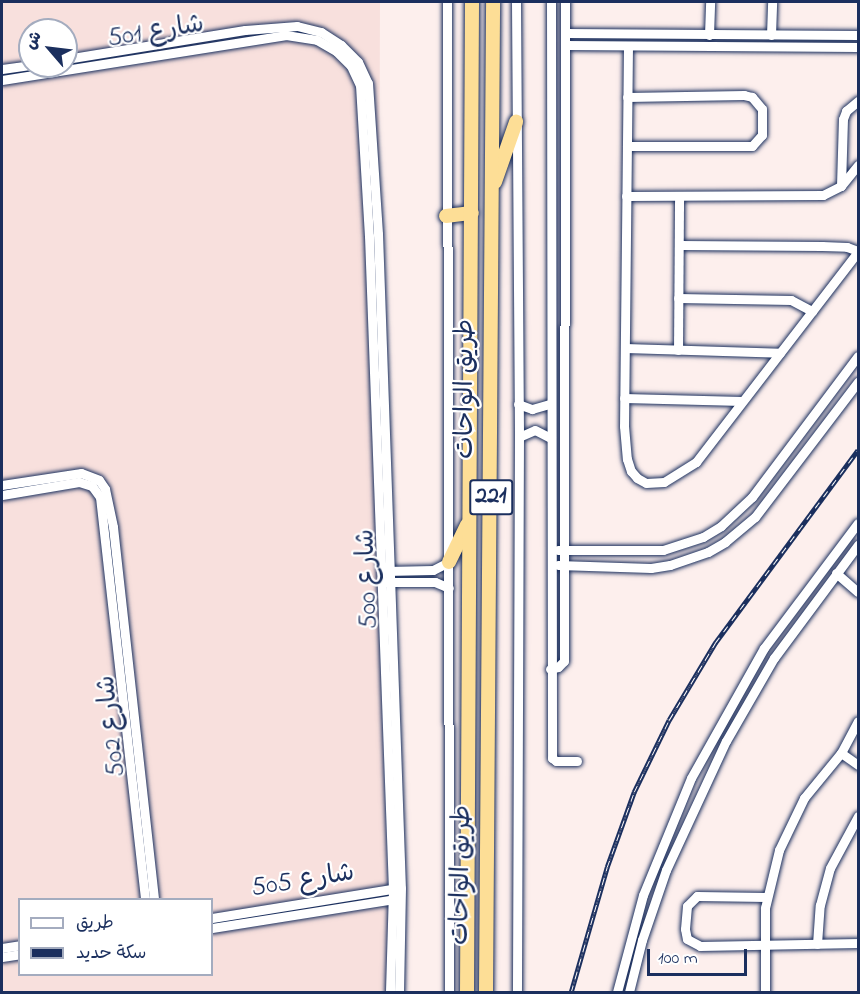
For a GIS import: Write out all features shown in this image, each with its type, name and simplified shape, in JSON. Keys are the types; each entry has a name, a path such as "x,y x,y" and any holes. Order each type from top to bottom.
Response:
{"highway":[{"name":"طريق الواحات","path":"467,993 472,2"},
{"name":"طريق الواحات","path":"486,993 493,2"},
{"path":"491,192 516,122"},
{"path":"446,216 472,213"},
{"path":"450,562 470,520"}],"street":[{"name":"طريق الواحات","path":"447,2 446,216 450,562 449,993"},
{"name":"طريق الواحات","path":"516,2 519,437 517,993"},
{"path":"551,2 550,669 552,758 556,761 577,761"},
{"path":"550,669 558,667 564,661 565,2"},
{"path":"709,35 710,2"},
{"path":"771,2 771,35"},
{"name":"شارع 501","path":"78,57 245,30 297,26 321,32 341,45 358,62 364,84 369,164"},
{"path":"565,33 858,35"},
{"name":"شارع 501","path":"2,80 286,35 317,40 336,51 364,84"},
{"path":"565,45 858,46"},
{"path":"628,45 625,441 631,471 637,478 655,484 674,479 696,462 858,251 847,247 822,246 679,245"},
{"path":"2,69 18,66"},
{"path":"550,86 565,87"},
{"path":"627,97 744,95 752,97 762,109 762,135 752,146 627,146"},
{"path":"841,186 843,119 846,111 858,101"},
{"name":"شارع 500","path":"369,164 388,639 399,993"},
{"path":"626,196 814,196 833,192 858,165"},
{"path":"678,350 679,196"},
{"path":"678,297 791,300 812,311"},
{"path":"625,348 780,352"},
{"path":"550,550 663,550 693,541 721,526 752,497 858,356"},
{"path":"550,565 651,568 699,556 725,542 755,517 858,382"},
{"path":"624,398 742,401"},
{"path":"518,404 532,409 550,404"},
{"path":"519,437 535,430 550,438"},
{"name":"شارع 502","path":"18,487 73,482 92,486 100,496 111,550 145,898"},
{"path":"2,485 18,487"},
{"path":"2,495 18,487"},
{"path":"617,993 650,876 691,778 764,648 858,523"},
{"path":"629,993 642,939 676,845 738,719 774,657 858,544"},
{"path":"385,571 433,570 450,562"},
{"path":"836,573 858,592"},
{"path":"385,582 435,582 449,588"},
{"path":"794,607 804,615"},
{"name":"شارع 502","path":"117,613 154,898"},
{"path":"765,993 766,897 779,850 790,823 810,790 840,753 858,722"},
{"path":"840,753 858,765"},
{"path":"817,944 825,886 840,845 858,816"},
{"name":"شارع 500","path":"390,993 397,894"},
{"name":"شارع 505","path":"213,918 397,894"},
{"name":"شارع 505","path":"213,928 397,894"},
{"path":"766,897 696,896 687,906 685,929 687,939 700,946 858,943"},
{"path":"2,948 18,945"},
{"path":"2,957 18,954"}],"shaded area":[{"path":"2,2 380,2 378,586 391,992 2,992"}],"railway":[{"path":"571,992 607,867 634,792 669,720 715,643 858,450"}]}
